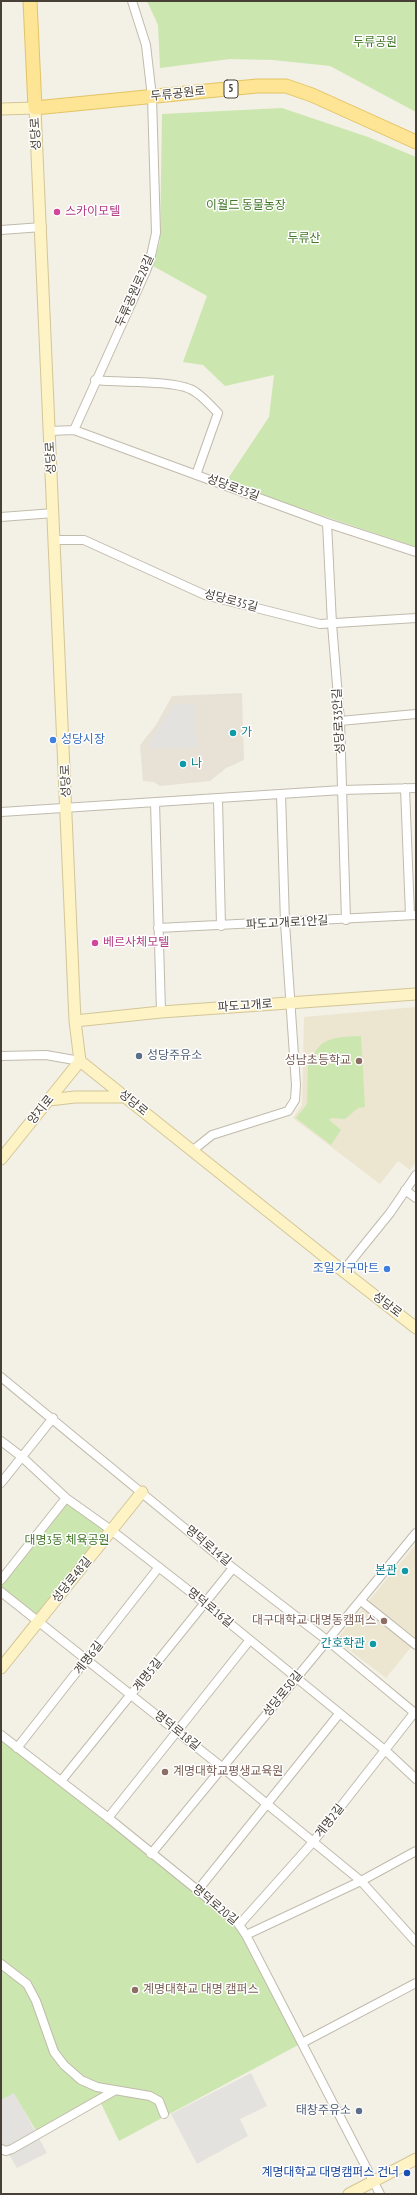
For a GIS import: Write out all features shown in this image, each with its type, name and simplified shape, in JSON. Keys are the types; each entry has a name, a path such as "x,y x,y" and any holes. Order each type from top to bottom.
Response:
{"main road":[{"name":"성당로","path":"30,1 42,227 75,1021 80,1061 342,1271 416,1328"},
{"name":"두류공원로","path":"1,108 35,108 257,86 286,86 312,95 416,142"},
{"name":"파도고개로","path":"75,1021 161,1012 416,994"},
{"name":"양지로","path":"1,1159 80,1061"},
{"path":"49,1100 76,1097 126,1097"},
{"name":"성당로48길","path":"1,1668 142,1492"},
{"path":"349,2194 416,2159"}],"street":[{"name":"두류공원로28길","path":"74,430 95,380 146,271 154,244 152,97 146,45 132,1"},
{"path":"1,230 42,227"},
{"path":"95,380 119,383 168,384 190,389 218,412 196,475"},
{"name":"성당로33길","path":"50,431 74,430 327,523 416,552"},
{"path":"1,518 54,513"},
{"name":"성당로33안길","path":"327,523 332,624 340,721 346,920"},
{"name":"성당로35길","path":"55,540 84,540 205,595 320,624 416,618"},
{"path":"340,721 416,714"},
{"path":"405,788 413,915"},
{"path":"1,812 67,809 155,802 218,800 342,790 416,788"},
{"path":"192,1151 212,1136 288,1111 292,1107 296,1085 285,923 281,794"},
{"path":"218,800 221,926"},
{"path":"155,802 161,1012"},
{"name":"파도고개로1안길","path":"158,928 346,920 413,915"},
{"path":"1,1056 46,1055 80,1061"},
{"path":"342,1271 390,1214 416,1175"},
{"path":"405,1190 416,1198"},
{"name":"명덕로14길","path":"1,1377 233,1568 328,1641 415,1713"},
{"path":"1,1483 52,1418"},
{"name":"명덕로16길","path":"1,1441 22,1457 66,1498 111,1530 206,1604 249,1641 386,1751 416,1780"},
{"path":"1,1580 66,1498"},
{"name":"성당로50길","path":"151,1854 416,1533"},
{"name":"계명6길","path":"17,1748 159,1567"},
{"name":"계명5길","path":"61,1781 206,1604 233,1568"},
{"name":"명덕로18길","path":"1,1592 223,1768 361,1881 416,1942"},
{"path":"361,1601 416,1645"},
{"path":"108,1818 249,1641"},
{"name":"계명2길","path":"239,1925 313,1842 415,1713"},
{"path":"198,1890 339,1714"},
{"name":"명덕로20길","path":"1,1735 108,1818 239,1925 246,1935 380,2194"},
{"path":"246,1935 361,1881 416,1851"},
{"path":"1,1964 27,1984 36,2001 54,2052 64,2065 81,2080 114,2091 150,2096 159,2102 164,2114"},
{"path":"302,2043 416,1983"},
{"path":"1,2149 6,2151 12,2149 114,2091"}],"shaded area":[{"path":"242,693 244,760 226,768 210,781 160,786 154,782 143,781 140,745 156,725 172,696"},
{"path":"195,703 197,748 149,749 149,743 174,704"},
{"name":"성남초등학교","path":"416,1007 416,1162 410,1170 398,1161 380,1184 293,1118 302,1105 304,1017"},
{"name":"대구대학교 대명동캠퍼스","path":"416,1544 416,1641 386,1678 336,1640"},
{"path":"251,2073 267,2106 240,2119 248,2136 197,2164 171,2114"},
{"path":"14,2093 47,2153 17,2168 1,2141 1,2100"}],"green space":[{"name":"두류공원","path":"147,1 416,1 416,112 330,66 273,60 230,59 160,68 158,25"},
{"name":"두류산","path":"282,108 368,137 416,157 416,547 225,483 269,417 274,375 225,386 203,365 183,362 207,296 153,266 160,241 162,114"},
{"path":"361,1036 365,1107 358,1108 345,1119 331,1118 329,1120 341,1130 331,1145 296,1118 307,1104 308,1061 313,1058 320,1045 332,1039"},
{"name":"대명3동 체육공원","path":"66,1498 111,1530 38,1622 1,1592 1,1580"},
{"name":"계명대학교 대명 캠퍼스","path":"1,1735 239,1925 302,2043 119,2141 99,2099 38,2134 14,2094 1,2100"}],"place":[{"name":"스카이모텔","path":"57,212"},
{"name":"가","path":"233,733"},
{"name":"성당시장","path":"53,740"},
{"name":"나","path":"183,764"},
{"name":"베르사체모텔","path":"95,943"},
{"name":"성당주유소","path":"139,1056"},
{"name":"성남초등학교","path":"359,1061"},
{"name":"조일가구마트","path":"387,1269"},
{"name":"본관","path":"405,1571"},
{"name":"대구대학교 대명동캠퍼스","path":"384,1621"},
{"name":"간호학관","path":"373,1644"},
{"name":"계명대학교평생교육원","path":"165,1772"},
{"name":"계명대학교 대명 캠퍼스","path":"135,1990"},
{"name":"태창주유소","path":"359,2111"},
{"name":"계명대학교 대명캠퍼스 건너","path":"407,2173"}],"park label":[{"name":"이월드 동물농장","path":"246,206"}]}
